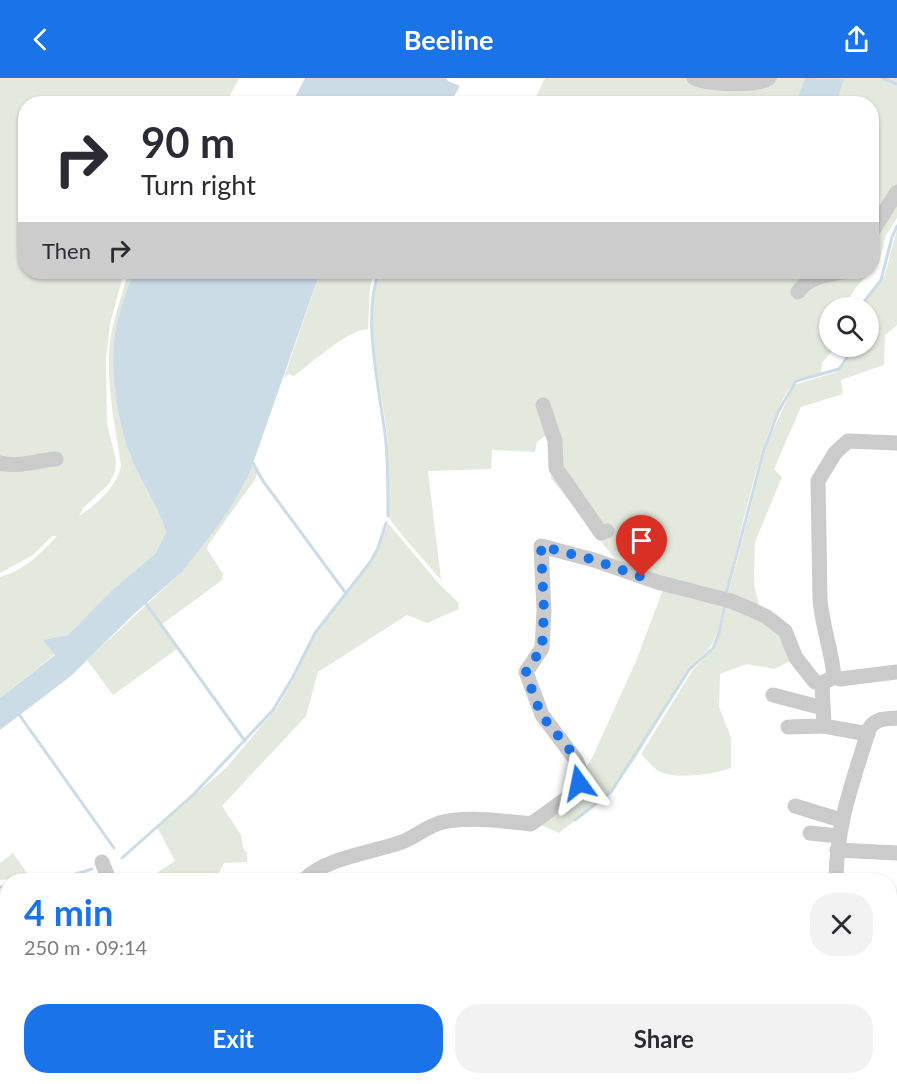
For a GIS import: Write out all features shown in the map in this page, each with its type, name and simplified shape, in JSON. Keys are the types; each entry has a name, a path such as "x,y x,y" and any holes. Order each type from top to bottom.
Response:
{"street":[{"path":"694,78 728,83 764,82 769,78"},
{"path":"879,221 897,192"},
{"path":"798,292 804,283 811,279"},
{"path":"543,405 555,441 556,468 601,533 607,531"},
{"path":"824,726 823,708 832,659 821,608 818,482 834,453 848,441 897,443"},
{"path":"0,463 26,465 37,460 56,459"},
{"path":"312,873 334,863 405,841 422,830 443,822 492,820 531,824 574,793 581,772 576,760 542,715 526,672 542,648 544,611 541,546 594,560 657,582 731,601 750,609 784,631 796,658 816,682 897,672"},
{"path":"772,696 823,708"},
{"path":"836,873 841,820 867,734 875,722 897,718"},
{"path":"788,727 824,726 867,734"},
{"path":"795,806 841,820"},
{"path":"810,833 838,843 897,853"},
{"path":"102,862 106,873"}],"shaded area":[{"path":"0,78 239,78 230,96 18,96 18,279 122,279 110,324 106,360 107,423 116,461 115,472 109,484 83,508 79,516 99,501 111,487 121,465 111,400 109,351 126,279 131,279 116,331 129,453 158,507 166,531 155,554 112,590 68,635 44,640 55,654 0,698 0,577 25,566 57,536 52,536 33,555 0,573"},
{"path":"545,78 897,78 897,218 886,235 879,263 879,96 536,96"},
{"path":"897,229 897,325 885,335 884,365 841,380 843,394 801,407 774,469 782,477 755,542 754,584 760,610 728,595 768,441 794,385 838,371 848,357 879,357 879,297 868,297 885,275"},
{"path":"318,279 372,279 368,329 350,335 294,376 289,374 284,378"},
{"path":"378,279 864,279 850,297 819,297 819,357 827,357 822,363 821,374 797,379 785,396 774,420 754,481 725,596 618,563 551,478 550,447 546,435 537,442 535,452 492,450 491,469 428,471 441,580 389,517 388,444 375,357 373,312"},
{"path":"253,464 257,474 256,478 208,545 207,549 223,574 222,580 161,625 177,649 113,695 87,660 182,572 233,504"},
{"path":"388,523 439,584 458,602 459,609 427,623 407,615 318,672 306,716 222,806 241,835 243,848 247,853 247,862 224,863 219,873 157,873 175,861 157,827 226,768 278,706 295,677 314,636 377,553"},
{"path":"664,587 724,603 718,631 711,646 686,673 637,756 611,792 559,833 537,823 583,773 593,756 636,661"},
{"path":"727,603 775,626 793,660 774,669 747,664 720,674 719,707 731,737 731,768 688,776 660,772 641,754 692,671 712,650 721,630"},
{"path":"13,853 27,873 0,873 0,863"}],"water":[{"path":"305,78 446,78 460,86 454,96 296,96"},
{"path":"805,78 844,79 838,96 799,96"},
{"path":"131,279 318,279 250,472 233,504 217,527 182,572 135,613 71,676 0,730 0,698 55,655 43,640 68,635 112,590 155,554 166,532 158,510 129,452 121,424 113,363 115,334"}],"waterway":[{"path":"882,78 897,84"},
{"path":"868,297 881,280 897,226"},
{"path":"377,279 372,311 372,333 386,442 388,516"},
{"path":"727,591 764,450 778,412 796,381 839,369 847,357"},
{"path":"253,463 263,481 345,592"},
{"path":"122,858 194,794 273,710 315,633 371,561 386,523"},
{"path":"144,601 245,741"},
{"path":"575,820 611,792 689,670 713,648 725,605"},
{"path":"18,713 114,848"},
{"path":"79,873 92,869"}],"route":[{"path":"579,783 581,772 576,760 542,715 526,672 542,648 544,611 541,546 594,560 642,577"}]}
